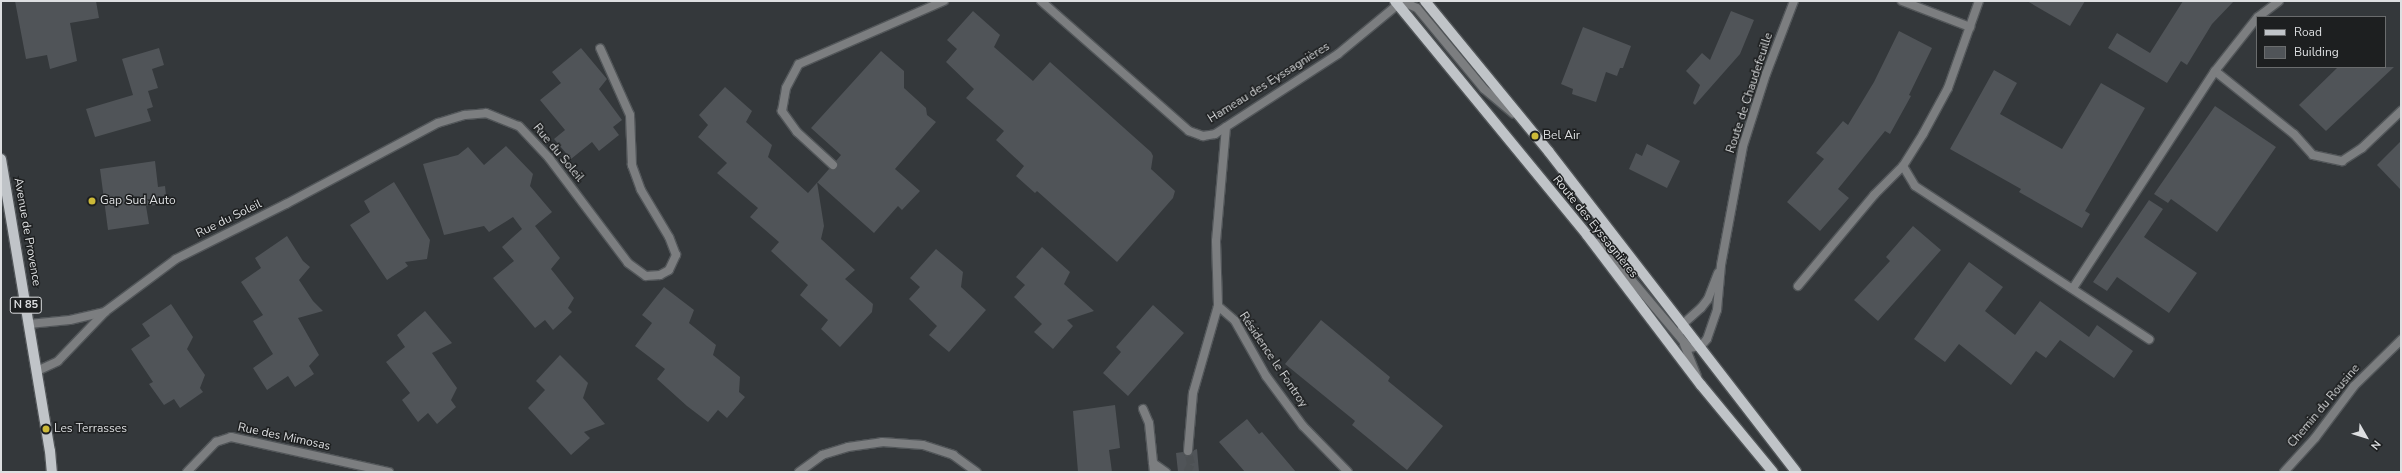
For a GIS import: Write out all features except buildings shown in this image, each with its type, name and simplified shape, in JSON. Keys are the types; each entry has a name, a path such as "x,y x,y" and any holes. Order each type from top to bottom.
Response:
{"main road":[{"name":"Route des Eyssagnières","path":"1425,1 1523,120 1701,346 1796,472"},
{"name":"Route des Eyssagnières","path":"1399,3 1587,235 1701,385 1773,472"},
{"name":"Avenue de Provence","path":"1,159 37,371 52,472"},
{"name":"Avenue de Provence","path":"50,451 56,472"}],"street":[{"path":"833,165 797,132 782,111 786,88 799,64 944,1"},
{"name":"Hameau des Eyssagnières","path":"1041,1 1190,131 1203,136 1215,134 1338,54 1399,3"},
{"name":"Route de Chaudefeuille","path":"1701,346 1710,333 1717,310 1721,265 1743,146 1766,74 1794,1"},
{"path":"1902,1 1970,27"},
{"path":"1798,286 1874,195 1903,166 1948,88 1979,1"},
{"path":"2260,16 2279,1"},
{"path":"1399,3 1408,4 1417,8 1484,89 1523,120"},
{"path":"2073,288 2215,71 2256,20"},
{"name":"Rue du Soleil","path":"37,371 58,362 106,311 176,259 286,204 438,123 465,115 486,113 519,126 549,158 628,262 646,276 660,274 669,270 676,255 669,237 641,190 632,165 630,115 600,48"},
{"path":"2215,71 2294,134 2313,155 2342,161 2362,148 2401,111"},
{"path":"1188,451 1193,393 1218,306 1216,241 1226,127"},
{"path":"1903,166 1915,186 2149,339"},
{"path":"1587,235 1613,258 1689,348 1695,349 1701,346"},
{"name":"Route de Chaudefeuille","path":"1683,324 1701,308 1708,299 1721,265"},
{"name":"Résidence le Fontroy","path":"1218,306 1235,321 1266,376 1303,426 1348,472"},
{"name":"Rue du Soleil","path":"29,324 70,320 106,311"},
{"path":"1683,324 1682,341 1701,385"},
{"name":"Chemin du Rousine","path":"2284,472 2315,438 2354,386 2401,340"},
{"path":"1143,409 1150,423 1154,468 1166,472"},
{"name":"Rue des Mimosas","path":"187,472 216,442 231,437 389,472"},
{"path":"799,472 822,455 848,447 882,442 923,445 953,455 976,472"}],"tunnel":[{"path":"1187,472 1191,464 1188,451"}],"place":[{"name":"Bel Air","path":"1535,136"},
{"name":"Gap Sud Auto","path":"92,201"},
{"name":"Les Terrasses","path":"46,429"}]}
